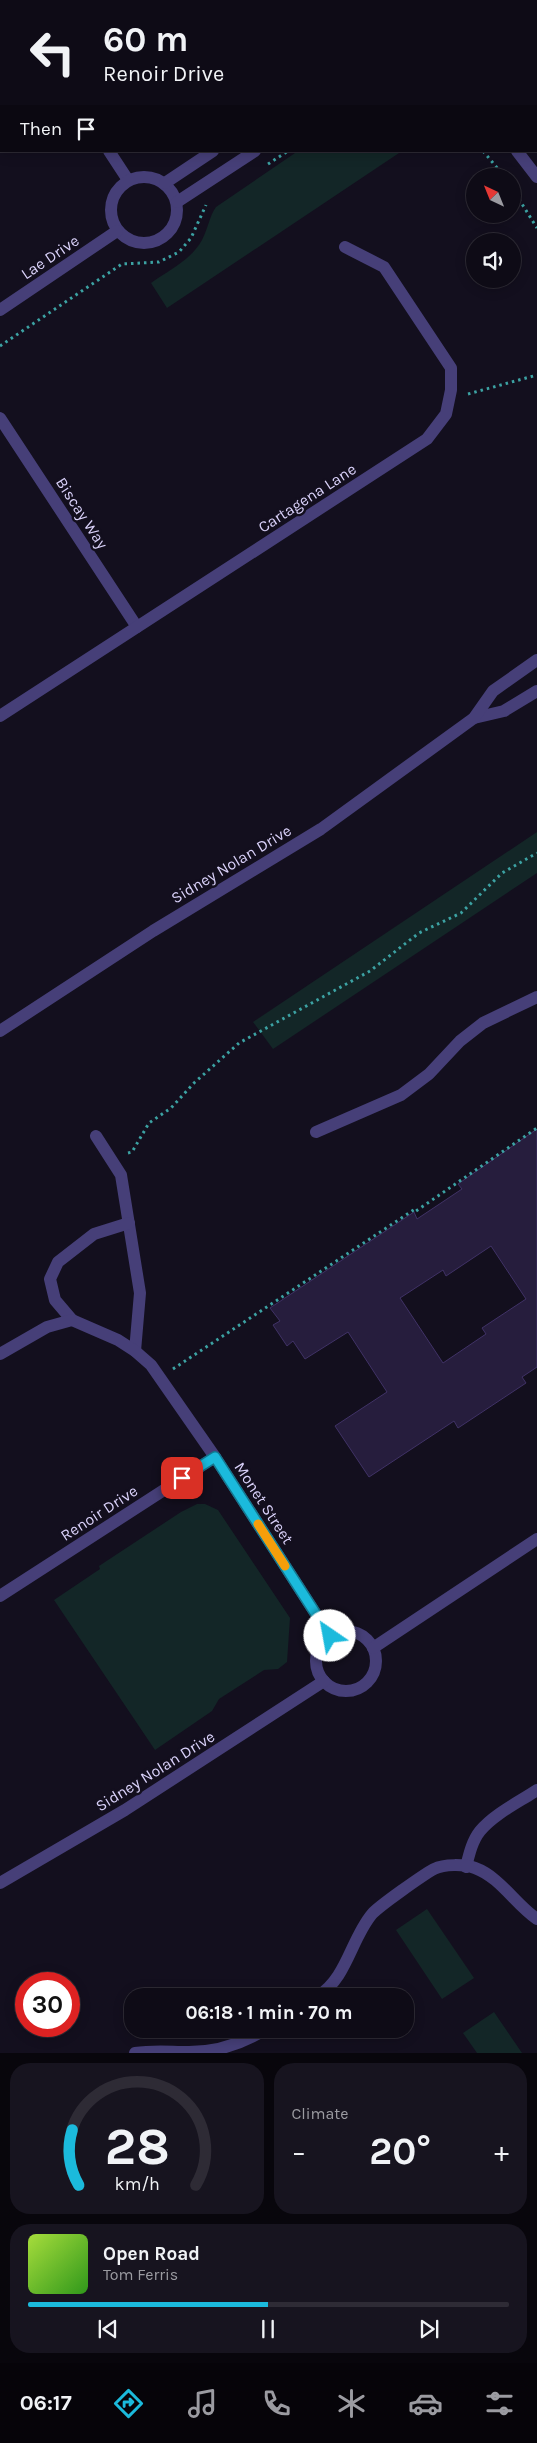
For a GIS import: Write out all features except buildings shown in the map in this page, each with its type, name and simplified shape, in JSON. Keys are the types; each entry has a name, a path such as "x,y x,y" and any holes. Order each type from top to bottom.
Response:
{"street":[{"path":"110,152 128,180"},
{"path":"164,183 211,152"},
{"path":"177,202 253,152"},
{"path":"518,152 537,177"},
{"path":"147,176 164,183 172,192 177,202 177,214 168,234 158,240 136,243 118,231 112,222 111,203 114,194 128,180 147,176"},
{"name":"Lae Drive","path":"0,310 118,231"},
{"name":"Cartagena Lane","path":"0,716 427,439 446,414 451,390 451,368 384,267 346,246"},
{"name":"Biscay Way","path":"0,418 137,627"},
{"name":"Sidney Nolan Drive","path":"0,1031 153,931 320,829 474,718 493,691 537,660"},
{"name":"Sidney Nolan Drive","path":"474,718 504,711 537,691"},
{"path":"316,1132 401,1095 429,1074 460,1041 483,1023 537,997"},
{"path":"96,1136 121,1175 140,1293 135,1351"},
{"path":"0,1354 47,1327 72,1320 55,1300 50,1279 58,1262 94,1234 129,1222"},
{"name":"Monet Street","path":"72,1320 135,1351 151,1365 215,1457 330,1636"},
{"name":"Renoir Drive","path":"0,1596 215,1457"},
{"path":"373,1648 537,1539"},
{"path":"340,1632 360,1634 368,1640 373,1648 376,1667 366,1683 359,1688 340,1690 324,1681 317,1666 317,1657 324,1641 330,1636 340,1632"},
{"name":"Sidney Nolan Drive","path":"0,1882 125,1810 324,1681"},
{"path":"466,1867 472,1845 480,1831 492,1820 537,1790"},
{"path":"328,1988 342,1970 358,1936 373,1913 435,1869 454,1866 475,1868 490,1877 537,1919"},
{"path":"135,2053 156,2049 190,2052 219,2049 245,2042 251,2038"}],"path":[{"path":"264,166 286,152"},
{"path":"484,152 497,168"},
{"path":"0,346 122,264 159,262 179,252 191,238 201,214 212,200"},
{"path":"521,202 537,228"},
{"path":"451,390 464,395 537,375"},
{"path":"112,1162 132,1152 149,1123 171,1108 194,1083 240,1043 370,971 419,933 461,913 502,872 537,853"},
{"path":"160,1377 415,1209 416,1211 537,1128"}],"green space":[{"path":"297,152 401,152 167,308 151,283 192,253 204,236 216,207"},
{"path":"537,832 537,873 273,1049 253,1022"},
{"path":"197,1504 205,1504 218,1510 290,1618 287,1662 278,1669 264,1670 219,1699 212,1711 155,1750 54,1600 100,1569 99,1566 181,1512"},
{"path":"427,1909 474,1978 442,1999 396,1930"},
{"path":"494,2012 522,2053 477,2053 463,2033"}],"slow traffic":[{"path":"258,1524 285,1566"}],"route":[{"path":"182,1478 215,1457 330,1636"}]}
